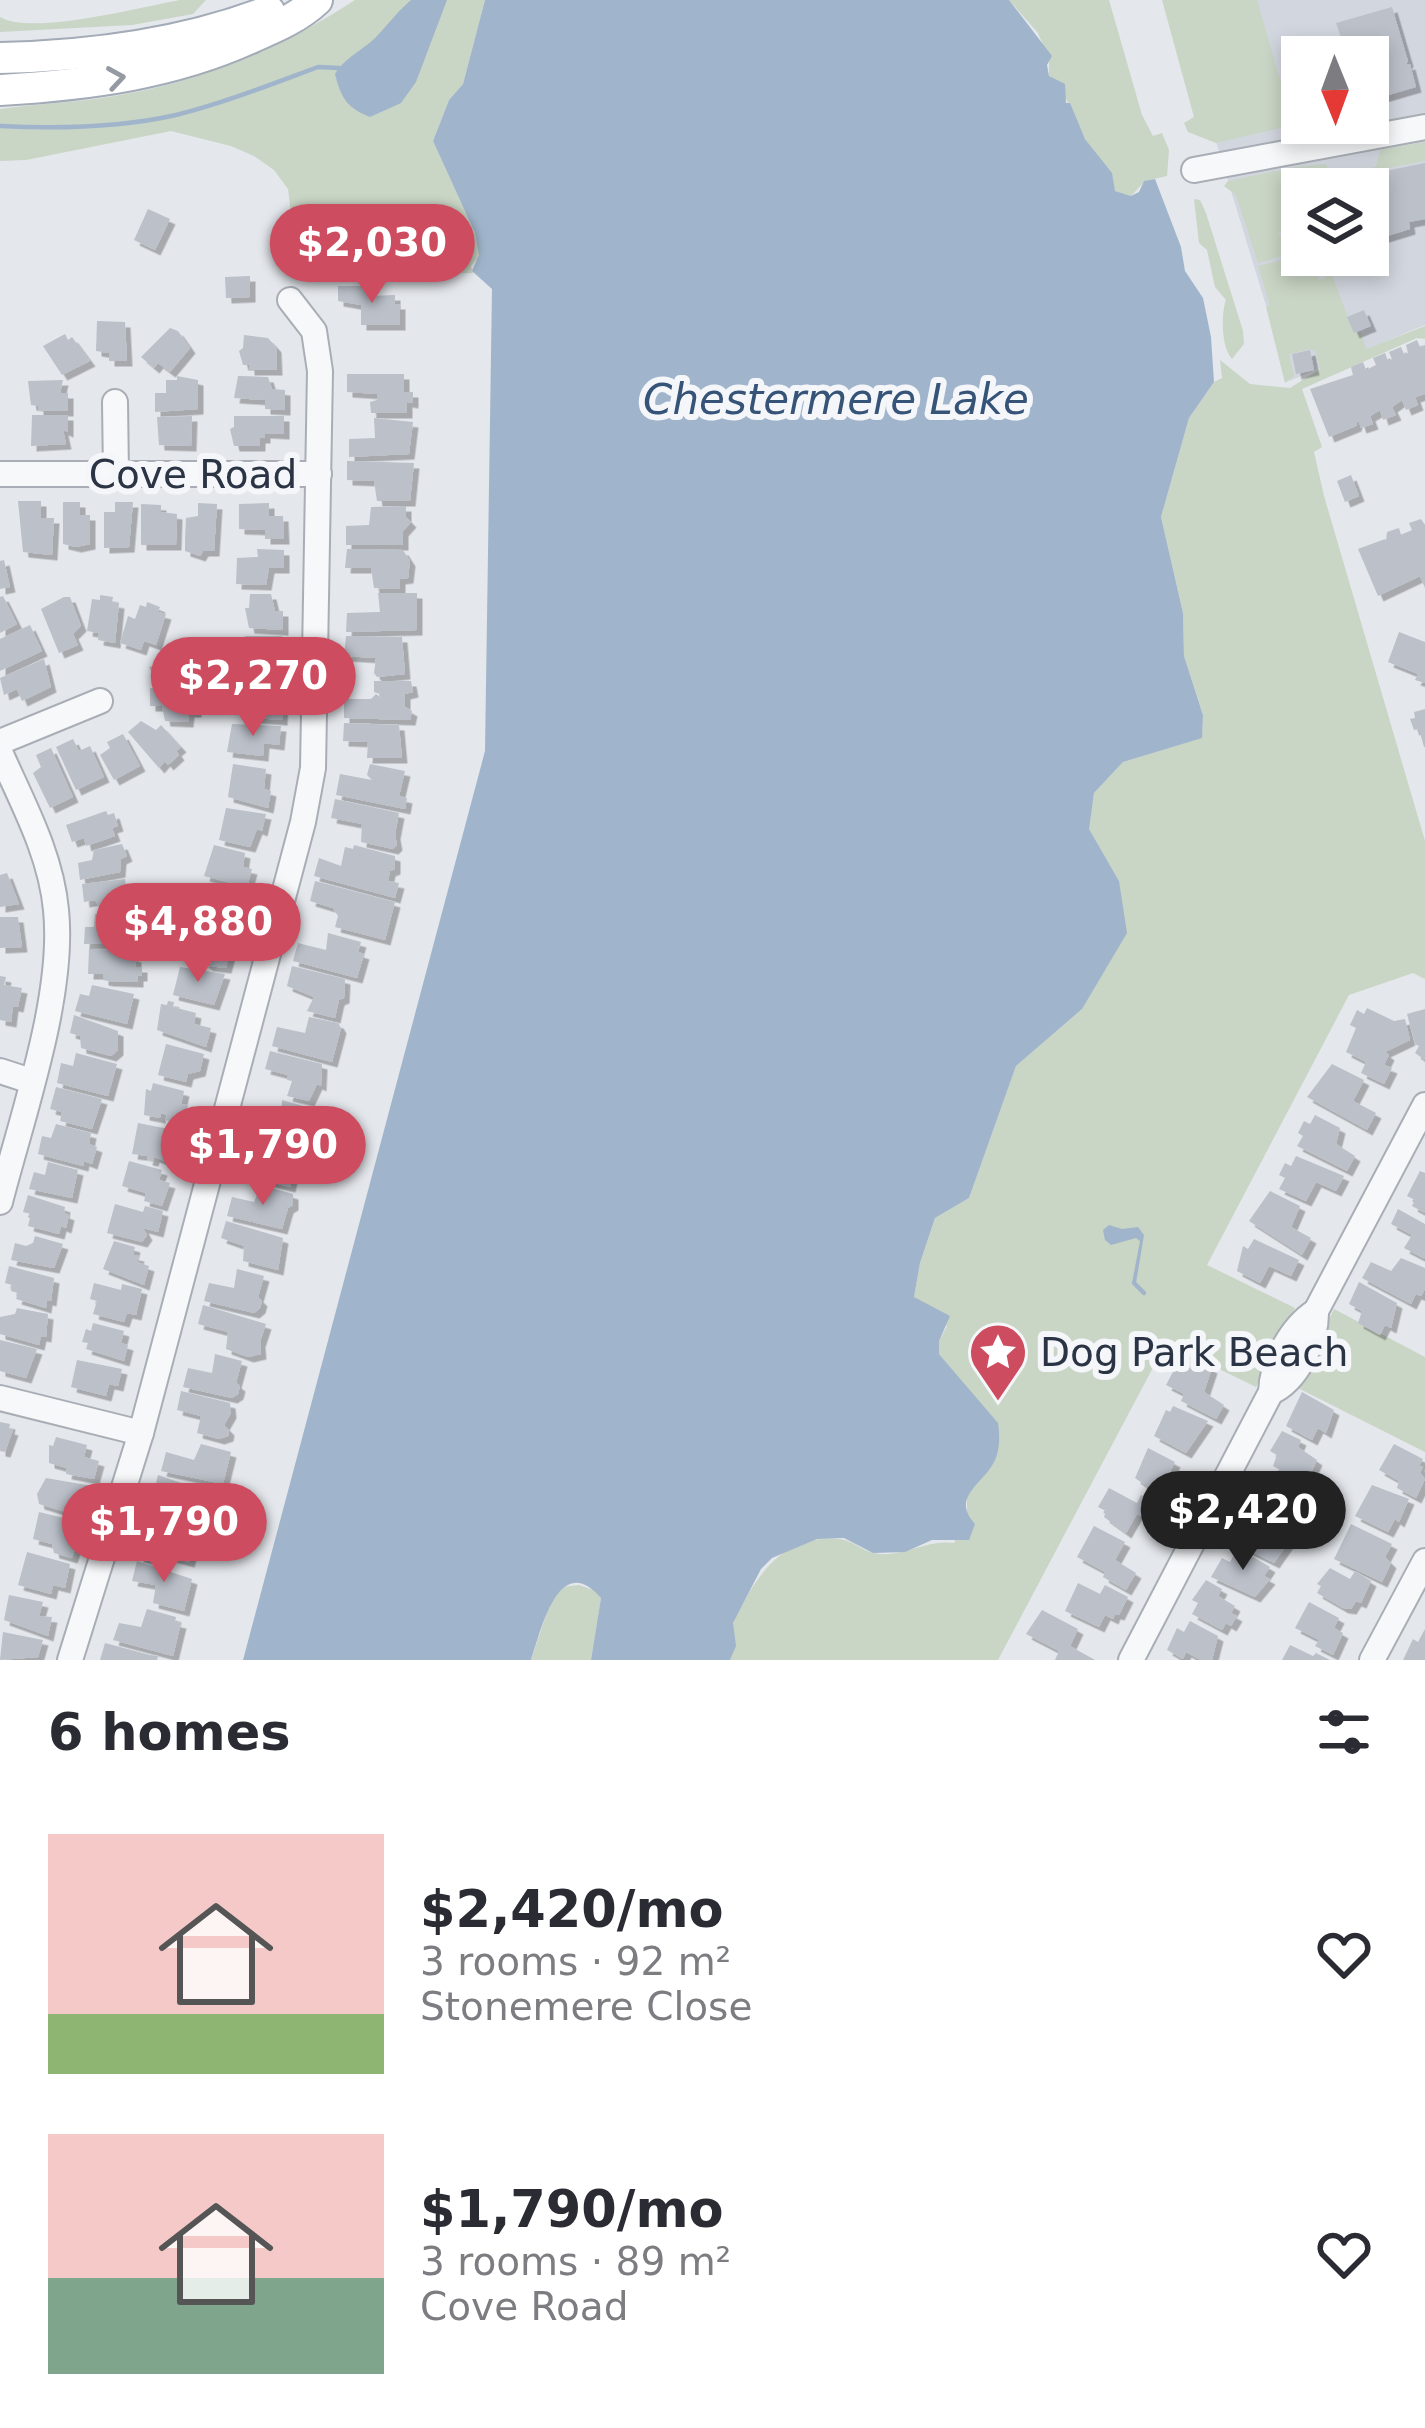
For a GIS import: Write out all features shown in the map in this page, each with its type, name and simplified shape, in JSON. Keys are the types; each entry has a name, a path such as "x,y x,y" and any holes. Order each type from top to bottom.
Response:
{"main road":[{"path":"0,58 103,51 160,41 245,20 297,0"},
{"path":"0,89 114,79 185,64 288,21 317,0"}],"street":[{"path":"1194,170 1425,127"},
{"path":"290,300 314,331 320,371 319,474"},
{"path":"115,402 116,474"},
{"name":"Cove Road","path":"0,474 319,474 313,768 298,840 141,1433 70,1660"},
{"path":"0,742 100,701"},
{"path":"0,752 46,860 57,911 53,988 0,1202"},
{"path":"0,1071 31,1081"},
{"path":"1131,1660 1270,1392 1271,1375 1291,1336 1300,1321 1316,1311 1425,1105"},
{"path":"0,1398 141,1433"},
{"path":"1372,1660 1425,1561"}],"shaded area":[{"path":"1173,0 1425,0 1425,325 1289,381"}],"green space":[{"path":"180,0 206,0 193,14 132,25 0,32 0,17 15,22 60,22"},
{"path":"355,0 485,0 463,84 449,100 433,141 475,233 480,256 471,266 473,273 320,276 294,237 288,189 274,170 231,146 171,131 0,161 0,109 161,87 275,45"},
{"path":"1009,0 1109,0 1142,115 1153,136 1162,133 1169,150 1167,176 1145,181 1131,196 1115,191 1111,173 1085,139 1059,84 1049,76 1049,59 1038,33"},
{"path":"1162,0 1257,0 1281,83 1281,128 1216,143 1188,132 1184,123 1194,117"},
{"path":"1425,142 1425,161 1370,168 1376,167 1380,150"},
{"path":"1281,170 1281,256 1258,263 1236,195 1224,186 1228,181"},
{"path":"1194,199 1200,200 1206,213 1243,331 1244,344 1232,359 1223,330 1226,300 1215,287 1207,250 1199,243"},
{"path":"1281,260 1281,276 1332,276 1354,333 1361,332 1366,349 1425,326 1425,339 1417,338 1302,389 1322,447 1314,452 1324,496 1425,841 1425,979 1413,973 1349,995 1207,1265 1295,1308 1256,1387 1166,1343 998,1660 730,1660 735,1618 762,1574 782,1554 823,1539 844,1540 884,1554 954,1543 967,1515 967,1495 993,1464 998,1424 939,1354 947,1326 914,1297 920,1263 935,1218 969,1198 1016,1066 1082,1009 1119,881 1088,829 1094,793 1123,762 1202,737 1203,714 1184,656 1183,613 1161,517 1189,418 1214,382 1222,378 1220,360 1250,384 1290,388 1320,369 1316,352 1310,349 1289,354 1294,376 1285,383 1258,266"},
{"path":"1334,1309 1425,1357 1425,1452 1296,1387"},
{"path":"579,1585 601,1598 591,1660 531,1660 552,1598 562,1587"}],"water":[{"path":"411,0 447,0 416,82 401,103 370,117 346,101 335,74"},
{"name":"Chestermere Lake","path":"485,0 1009,0 1052,56 1047,65 1049,76 1065,84 1066,103 1085,139 1112,173 1115,191 1131,196 1144,181 1155,179 1181,247 1185,271 1203,298 1211,337 1214,382 1189,418 1161,517 1183,613 1184,656 1203,715 1202,738 1123,762 1094,793 1089,829 1119,881 1127,933 1082,1009 1016,1066 969,1198 935,1218 920,1263 914,1297 950,1316 939,1341 939,1354 998,1423 995,1459 967,1499 968,1515 975,1524 969,1540 932,1540 905,1552 873,1553 844,1538 817,1539 772,1558 761,1569 733,1623 736,1646 730,1660 591,1660 601,1598 586,1585 573,1583 554,1600 531,1660 243,1660 485,751 492,289 472,271 479,255 475,233 433,141 449,100 463,84"},
{"path":"1109,1225 1138,1227 1144,1235 1136,1283 1132,1283 1140,1241 1111,1245 1103,1230"}],"building":[{"path":"1392,7 1416,87 1389,95 1389,36 1341,36 1336,23"},
{"path":"1425,163 1425,219 1409,222 1410,229 1389,236 1389,170"},
{"path":"148,209 170,219 155,250 134,240"},
{"path":"250,276 250,297 226,298 225,277"},
{"path":"338,286 370,286 369,296 395,295 400,325 361,325 361,305 338,301"},
{"path":"1364,310 1371,326 1354,333 1347,317"},
{"path":"97,321 125,322 127,361 109,361 109,353 96,351"},
{"path":"170,328 190,348 170,372 158,363 154,368 141,357"},
{"path":"65,334 90,361 62,375 43,346"},
{"path":"244,335 268,338 276,347 277,370 249,370 249,365 243,365 239,351"},
{"path":"1417,340 1420,347 1425,345 1425,394 1415,397 1418,405 1406,410 1402,400 1392,407 1396,415 1383,420 1380,410 1370,416 1373,424 1361,428 1358,419 1356,426 1329,437 1310,389 1353,375 1351,367 1363,362 1366,370 1376,365 1373,358 1385,353 1388,361 1392,359 1389,352 1401,347 1408,353 1406,345"},
{"path":"1310,350 1314,370 1296,374 1292,354"},
{"path":"347,374 404,374 404,392 413,392 413,403 407,402 407,413 371,413 370,402 377,400 377,394 347,392"},
{"path":"177,376 198,380 198,409 155,412 155,393 166,393 166,380 177,380"},
{"path":"238,376 268,377 272,389 285,390 285,410 265,409 265,400 234,398"},
{"path":"63,380 60,393 68,393 68,411 38,410 31,405 28,381"},
{"path":"32,415 68,415 68,432 63,430 66,444 31,446"},
{"path":"192,416 191,446 159,445 157,417"},
{"path":"234,416 284,416 284,434 265,433 260,446 234,446 230,429"},
{"path":"374,418 413,422 409,454 349,457 349,439 375,438"},
{"path":"347,461 414,463 410,501 377,501 374,481 347,480"},
{"path":"1351,475 1359,496 1345,502 1337,481"},
{"path":"18,501 41,501 41,518 54,518 52,555 23,552"},
{"path":"63,502 80,502 80,515 90,515 90,544 63,544"},
{"path":"115,502 133,502 129,547 104,548 104,512 115,512"},
{"path":"198,503 217,504 214,551 203,551 200,556 185,551 186,518 198,516"},
{"path":"269,503 269,516 283,516 284,539 265,539 265,530 239,529 239,504"},
{"path":"141,504 161,505 161,512 177,514 176,545 141,545"},
{"path":"406,506 411,522 403,531 403,545 346,545 346,526 369,525 371,507"},
{"path":"1421,519 1425,525 1425,588 1420,576 1378,596 1358,549 1386,541 1387,532 1399,528 1401,535 1412,530 1409,523"},
{"path":"257,549 284,550 284,568 269,568 266,585 236,584 237,558 258,557"},
{"path":"347,549 403,550 410,561 408,578 400,579 400,589 374,588 371,568 345,568"},
{"path":"4,560 10,587 0,589 0,561"},
{"path":"378,593 417,593 417,630 346,632 347,613 380,612"},
{"path":"250,594 271,594 275,611 283,611 283,630 249,628 245,608 249,608"},
{"path":"100,595 119,603 115,643 98,640 99,633 87,631 92,599 100,600"},
{"path":"0,597 17,624 0,633"},
{"path":"70,597 81,626 73,634 78,645 59,653 41,609"},
{"path":"147,602 166,614 156,645 144,641 141,650 120,643 128,616 135,619 140,605 146,607"},
{"path":"30,625 42,651 0,671 0,639"},
{"path":"1399,632 1425,642 1425,683 1415,680 1418,674 1388,662"},
{"path":"245,636 282,636 279,669 255,669 255,663 245,663"},
{"path":"346,636 402,637 405,674 377,677 376,658 344,656"},
{"path":"194,641 196,649 203,647 202,667 157,683 149,667 172,660 175,646"},
{"path":"44,659 51,687 22,701 17,689 4,695 0,678"},
{"path":"374,681 411,681 413,692 405,694 405,707 412,711 410,720 344,718 344,699 380,697 374,692"},
{"path":"242,684 272,685 271,702 283,703 282,720 241,717"},
{"path":"150,688 197,695 196,712 189,712 188,722 165,721 162,706 150,706"},
{"path":"1425,709 1424,747 1410,719 1415,718 1414,712"},
{"path":"141,721 156,730 161,725 181,747 168,765 165,761 159,768 128,732"},
{"path":"344,723 399,725 402,758 367,758 368,742 343,741"},
{"path":"232,724 281,726 279,745 264,743 263,756 227,752"},
{"path":"123,734 140,766 114,780 100,755 110,748 107,742"},
{"path":"73,739 79,751 90,746 104,777 76,790 56,747"},
{"path":"51,748 73,797 50,808 33,773 41,767 36,755"},
{"path":"233,764 266,769 264,789 271,791 268,808 228,797"},
{"path":"370,764 405,771 399,796 407,798 405,809 336,795 340,774 372,780 367,775"},
{"path":"335,799 399,813 397,845 393,849 361,842 362,824 331,818"},
{"path":"226,808 266,814 262,831 257,829 250,847 219,840"},
{"path":"106,811 114,813 115,836 86,846 84,838 72,842 66,825"},
{"path":"122,844 127,856 121,859 120,872 80,880 78,863 92,860 94,850"},
{"path":"214,845 245,853 243,867 252,869 247,887 204,876"},
{"path":"354,845 395,856 388,881 399,883 395,898 314,876 319,858 341,866 345,847 353,849"},
{"path":"7,873 19,904 0,907 0,875"},
{"path":"125,879 128,900 124,907 101,910 95,900 84,902 82,884"},
{"path":"315,881 395,902 385,940 335,927 338,916 333,908 310,901"},
{"path":"207,888 246,893 241,912 232,910 231,927 198,919"},
{"path":"95,914 126,915 128,937 122,937 122,943 84,944 85,927 94,927"},
{"path":"0,917 18,917 22,947 0,948"},
{"path":"186,921 216,929 214,942 232,946 226,968 208,966 203,962 205,954 179,948 179,933"},
{"path":"328,933 361,942 358,952 364,954 357,978 293,961 298,943 326,950"},
{"path":"89,949 128,950 128,955 136,957 136,967 142,967 142,976 138,982 108,981 103,974 88,974"},
{"path":"292,966 345,979 344,998 339,1000 335,1018 307,1011 314,997 287,986"},
{"path":"180,967 225,974 214,1005 173,995"},
{"path":"0,976 6,977 4,985 22,988 11,1022 0,1020"},
{"path":"92,985 134,994 127,1024 75,1011 80,994 89,996"},
{"path":"168,1001 196,1013 194,1024 211,1028 206,1047 157,1030 161,1004"},
{"path":"1367,1008 1394,1021 1405,1019 1410,1040 1385,1052 1389,1055 1384,1065 1392,1068 1384,1084 1361,1073 1366,1062 1346,1052 1357,1010 1364,1014"},
{"path":"1425,1009 1425,1060 1415,1053 1419,1046 1407,1014"},
{"path":"74,1015 118,1031 118,1050 111,1056 81,1048 80,1036 70,1033"},
{"path":"309,1017 338,1023 341,1028 332,1062 272,1046 277,1027 305,1033"},
{"path":"166,1044 204,1054 200,1071 188,1074 186,1082 158,1075"},
{"path":"270,1051 322,1064 321,1086 317,1084 309,1101 287,1096 292,1081 287,1080 288,1075 265,1069"},
{"path":"76,1053 117,1064 108,1096 57,1083 61,1063 73,1066"},
{"path":"1332,1064 1364,1080 1353,1101 1376,1113 1367,1130 1307,1097"},
{"path":"153,1083 184,1091 181,1104 188,1105 183,1125 165,1120 167,1115 161,1113 160,1118 144,1115 146,1089 151,1091"},
{"path":"56,1087 102,1099 92,1129 60,1121 62,1112 50,1109"},
{"path":"282,1100 314,1109 299,1142 249,1131 254,1114 276,1120 281,1116"},
{"path":"1315,1115 1340,1128 1336,1144 1355,1156 1347,1171 1297,1146 1304,1121 1310,1124"},
{"path":"138,1123 184,1132 179,1152 168,1149 165,1161 132,1154"},
{"path":"56,1124 91,1133 89,1144 97,1147 92,1164 84,1161 83,1166 38,1154 42,1136 51,1138"},
{"path":"248,1136 298,1154 296,1162 301,1164 290,1187 262,1180 269,1162 243,1154"},
{"path":"1296,1156 1344,1176 1336,1191 1316,1182 1306,1201 1279,1189 1285,1163 1291,1166"},
{"path":"129,1161 162,1170 159,1180 170,1183 162,1206 144,1201 146,1193 122,1186"},
{"path":"48,1162 78,1170 72,1198 29,1189 34,1172 45,1175"},
{"path":"1420,1171 1425,1173 1425,1213 1412,1206 1415,1200 1407,1196"},
{"path":"261,1185 293,1194 282,1229 227,1216 232,1197 254,1202"},
{"path":"1270,1191 1300,1206 1291,1227 1311,1238 1302,1255 1249,1221"},
{"path":"28,1195 65,1207 69,1215 66,1228 61,1226 59,1234 28,1226 31,1214 23,1212"},
{"path":"115,1204 143,1212 145,1206 163,1211 158,1232 143,1228 147,1235 142,1242 107,1233"},
{"path":"1398,1209 1425,1224 1425,1259 1404,1248 1412,1235 1391,1224"},
{"path":"226,1221 283,1238 278,1270 243,1261 244,1246 221,1238"},
{"path":"35,1236 63,1244 54,1268 11,1260 15,1243 26,1246"},
{"path":"1254,1239 1299,1260 1291,1276 1269,1266 1260,1283 1237,1271 1243,1246 1248,1249"},
{"path":"114,1241 135,1247 137,1262 149,1266 144,1285 103,1269"},
{"path":"1401,1258 1425,1268 1425,1289 1411,1304 1362,1278 1371,1262 1391,1271"},
{"path":"9,1266 54,1278 46,1308 16,1299 18,1293 5,1283"},
{"path":"237,1269 264,1276 258,1297 262,1301 254,1313 204,1301 209,1283 234,1288"},
{"path":"1359,1282 1397,1303 1391,1328 1385,1325 1380,1335 1358,1323 1362,1311 1349,1304"},
{"path":"94,1283 142,1289 136,1315 127,1313 124,1322 93,1314"},
{"path":"203,1305 266,1324 261,1354 248,1357 226,1349 228,1332 198,1324"},
{"path":"17,1308 48,1314 46,1337 41,1336 39,1345 0,1334 0,1317 15,1314"},
{"path":"93,1323 124,1331 121,1343 128,1345 124,1361 86,1349 88,1343 82,1342"},
{"path":"0,1340 37,1349 26,1378 0,1371"},
{"path":"1183,1353 1212,1368 1204,1392 1224,1405 1216,1419 1181,1401 1184,1394 1166,1385"},
{"path":"215,1354 242,1361 238,1394 232,1398 183,1387 188,1368 212,1373"},
{"path":"77,1360 122,1369 118,1386 109,1384 106,1396 71,1387"},
{"path":"181,1391 230,1403 224,1425 228,1436 219,1439 197,1433 201,1416 177,1410"},
{"path":"1302,1392 1334,1410 1326,1433 1318,1428 1312,1440 1286,1426"},
{"path":"1173,1406 1208,1421 1186,1453 1154,1436 1166,1410 1170,1412"},
{"path":"0,1422 13,1430 5,1452 0,1451"},
{"path":"1282,1431 1301,1440 1298,1447 1317,1460 1300,1481 1273,1466 1277,1455 1270,1451"},
{"path":"56,1437 87,1445 84,1457 99,1461 94,1479 66,1474 67,1468 49,1463 49,1445 53,1446"},
{"path":"201,1444 231,1452 223,1484 161,1471 166,1452 194,1460"},
{"path":"1394,1444 1423,1459 1419,1466 1425,1479 1416,1498 1379,1470"},
{"path":"1148,1448 1175,1462 1168,1476 1176,1480 1165,1499 1135,1478"},
{"path":"1266,1472 1297,1488 1294,1508 1288,1505 1285,1512 1267,1503 1263,1511 1246,1502 1255,1479 1261,1482"},
{"path":"158,1475 219,1496 206,1527 175,1521 177,1502 153,1495"},
{"path":"46,1478 92,1486 87,1505 75,1502 69,1513 39,1504 37,1494"},
{"path":"1372,1485 1409,1499 1399,1522 1395,1519 1388,1532 1355,1516"},
{"path":"1109,1488 1137,1503 1141,1495 1168,1509 1167,1513 1159,1524 1137,1514 1126,1533 1098,1507"},
{"path":"1245,1506 1292,1537 1274,1563 1242,1547 1247,1536 1234,1529"},
{"path":"39,1512 64,1518 67,1534 79,1537 72,1558 54,1553 52,1544 33,1539"},
{"path":"1351,1524 1392,1544 1385,1557 1391,1563 1382,1582 1334,1559"},
{"path":"167,1526 197,1536 189,1562 162,1555 161,1562 138,1557 144,1538 159,1542"},
{"path":"1094,1526 1125,1542 1115,1560 1136,1573 1126,1590 1077,1557"},
{"path":"1238,1548 1270,1567 1264,1576 1270,1579 1255,1597 1211,1577 1222,1558 1230,1562"},
{"path":"27,1552 70,1564 65,1588 53,1585 51,1594 18,1585"},
{"path":"137,1561 192,1579 184,1611 153,1603 156,1585 132,1581"},
{"path":"1330,1568 1350,1579 1355,1571 1371,1581 1361,1603 1343,1608 1317,1593 1321,1586 1317,1584"},
{"path":"1206,1580 1222,1589 1218,1596 1235,1606 1231,1613 1237,1616 1222,1630 1192,1614 1198,1603 1192,1600"},
{"path":"1078,1583 1100,1594 1105,1585 1128,1597 1119,1615 1113,1619 1105,1615 1099,1627 1065,1611"},
{"path":"9,1595 43,1602 39,1616 52,1617 48,1636 4,1620"},
{"path":"1309,1602 1339,1618 1334,1628 1343,1633 1333,1655 1315,1646 1319,1640 1295,1628"},
{"path":"147,1609 176,1617 175,1622 181,1623 173,1656 113,1640 119,1623 141,1627"},
{"path":"1042,1610 1078,1629 1070,1646 1095,1660 1055,1660 1059,1651 1026,1634"},
{"path":"1190,1621 1218,1636 1212,1660 1186,1652 1183,1659 1167,1650 1177,1628 1184,1632"},
{"path":"1425,1629 1425,1660 1403,1660 1413,1639 1418,1642"},
{"path":"3,1632 43,1640 38,1657 0,1660"},
{"path":"105,1643 158,1656 157,1660 100,1660"},
{"path":"1290,1645 1313,1656 1316,1653 1330,1660 1282,1660"}],"waterway":[{"path":"0,126 132,123 212,105 318,67 339,68"},
{"path":"1134,1283 1144,1293"}],"place":[{"name":"Dog Park Beach","path":"998,1403"}]}
